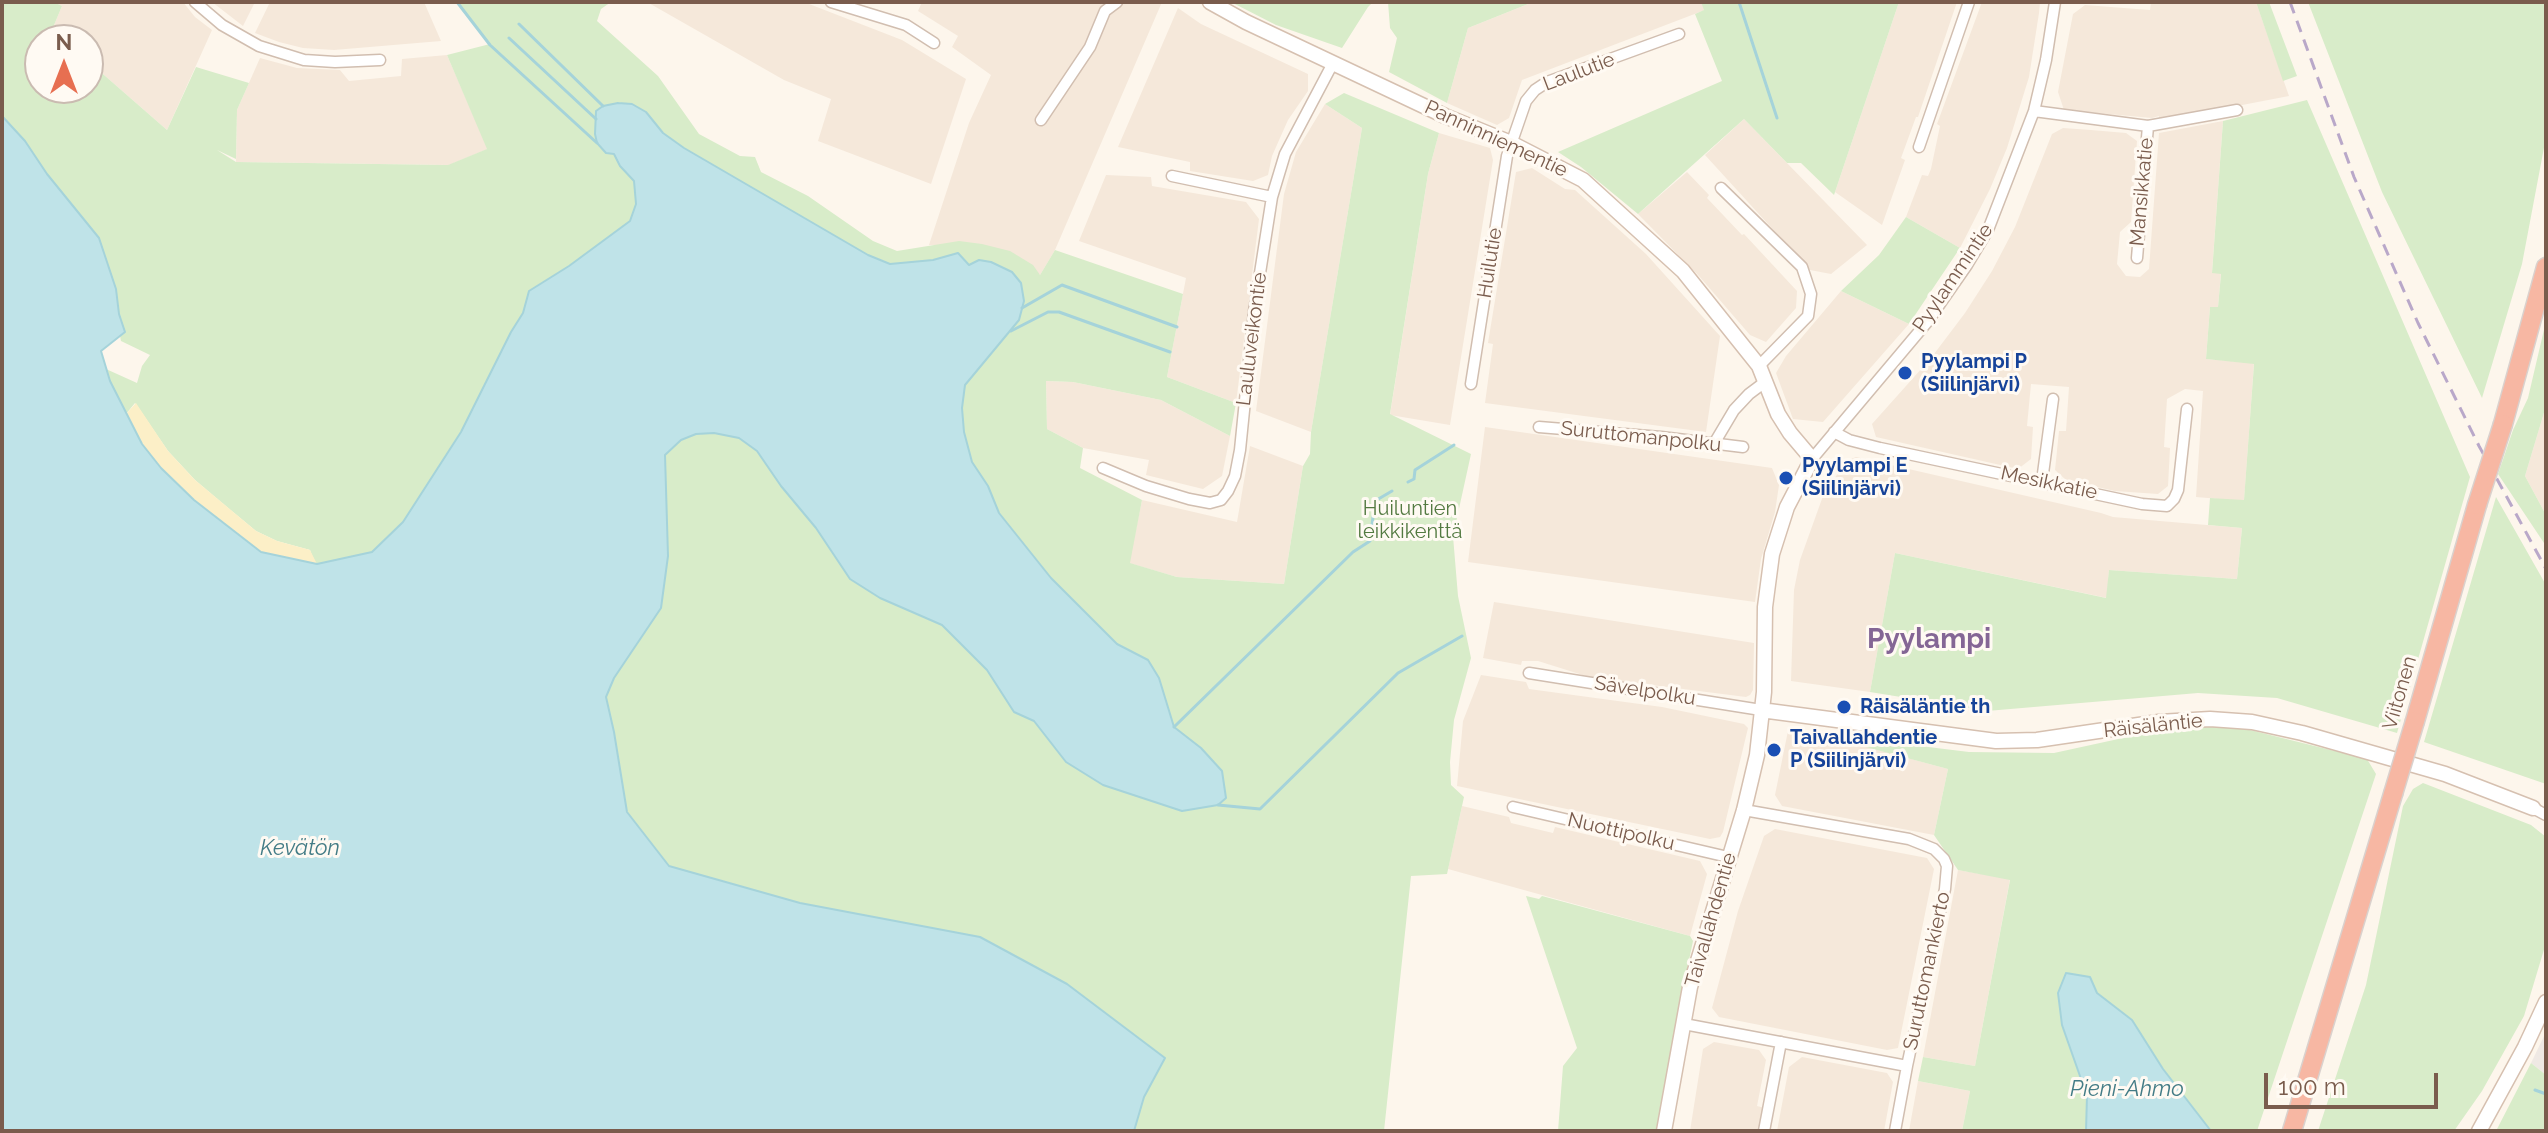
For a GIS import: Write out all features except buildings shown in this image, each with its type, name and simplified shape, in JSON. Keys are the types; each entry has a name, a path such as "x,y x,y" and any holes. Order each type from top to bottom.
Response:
{"highway":[{"name":"Viitonen","path":"2292,1131 2503,424 2546,267"}],"street":[{"path":"195,2 222,25 259,46 304,60 380,60"},
{"path":"831,2 906,25 934,43"},
{"path":"1041,120 1090,47 1105,11 1117,2"},
{"name":"Panninniementie","path":"1210,2 1246,22 1445,116 1511,143 1583,180 1683,271 1759,366 1778,414 1812,459"},
{"path":"1919,147 1969,2"},
{"name":"Pyylammintie","path":"1761,710 1765,607 1772,554 1787,507 1812,459 1928,321 1967,265 1997,210 2034,111 2055,2"},
{"name":"Laulutie","path":"1511,143 1526,101 1541,85 1679,34"},
{"name":"Lauluveikontie","path":"1103,468 1189,499 1210,503 1225,497 1235,476 1240,450 1254,311 1272,197 1285,154 1333,63"},
{"name":"Mansikkatie","path":"2034,111 2148,126 2237,110"},
{"name":"Mansikkatie","path":"2137,258 2148,126"},
{"name":"Huilutie","path":"1471,384 1511,143"},
{"path":"1172,176 1272,197"},
{"path":"1721,188 1802,267 1811,294 1808,316 1759,366"},
{"path":"1715,442 1734,410 1765,382"},
{"path":"2042,481 2053,399"},
{"name":"Mesikkatie","path":"1834,432 1849,440 1880,448 2142,504 2167,506 2178,490 2187,409"},
{"name":"Suruttomanpolku","path":"1539,427 1743,447"},
{"name":"Sävelpolku","path":"1529,673 1761,710"},
{"name":"Taivallahdentie","path":"1664,1131 1690,987 1744,810 1757,755 1761,710"},
{"name":"Räisäläntie","path":"1761,710 1996,741 2037,740 2159,722 2210,719 2252,722 2445,774 2542,812"},
{"name":"Nuottipolku","path":"1513,807 1728,857"},
{"name":"Suruttomankierto","path":"1684,1024 1907,1066 1945,889 1947,866 1944,859 1934,849 1909,839 1744,810"},
{"path":"2479,1131 2546,1002"},
{"path":"1764,1131 1781,1042"},
{"path":"1895,1131 1907,1066"}],"shaded area":[{"path":"54,2 183,2 195,17 212,30 167,130 104,75 104,24 54,24 62,6"},
{"path":"212,2 255,2 243,26"},
{"path":"270,2 424,2 441,41 334,50 303,48 255,33"},
{"path":"647,2 804,2 902,40 966,79 931,184 818,141 831,99 784,80"},
{"path":"922,2 1162,2 1055,250 1040,275 929,245 969,123 991,75 952,47 958,36 918,11"},
{"path":"1533,2 1701,2 1705,10 1522,80 1509,118 1497,125 1447,103 1468,28"},
{"path":"1899,2 1957,2 1901,158 1905,160 1882,225 1835,192"},
{"path":"1982,2 2040,2 2029,77 2007,148 1960,248 1906,217 1922,175 1928,176 1931,169 1940,126 1937,124"},
{"path":"2151,2 2256,2 2289,96 2159,121 2159,116 2152,118 2064,110 2058,92 2073,14 2085,5 2150,10"},
{"path":"1178,8 1201,24 1308,74 1308,91 1288,120 1272,156 1268,175 1253,181 1190,171 1190,162 1118,147"},
{"path":"447,55 488,149 449,165 236,162 237,110 260,58 297,68 340,70 349,81 401,76 402,59"},
{"path":"1325,104 1362,128 1311,432 1256,411 1284,194 1296,152"},
{"path":"1744,119 1867,245 1831,274 1810,270 1705,155"},
{"path":"2223,121 2212,272 2221,273 2218,307 2210,307 2206,359 2254,363 2244,501 2196,497 2203,391 2185,389 2167,399 2164,447 2170,448 2168,486 2158,494 2115,491 2066,480 2055,470 2059,431 2066,431 2069,387 2031,384 2027,426 2033,427 2031,459 2018,469 1876,437 1872,424 1931,358 1992,271 2015,227 2052,134 2063,128 2091,130 2126,133 2137,141 2131,222 2120,232 2117,264 2126,276 2140,277 2149,269 2159,133"},
{"path":"1439,133 1490,148 1493,160 1450,425 1390,415 1428,174"},
{"path":"1532,168 1565,189 1575,190 1646,254 1720,336 1706,432 1485,403 1493,344 1488,343 1516,172"},
{"path":"1687,172 1709,195 1707,198 1797,291 1796,308 1766,342 1750,335 1699,276 1638,214"},
{"path":"1106,175 1151,177 1152,186 1246,202 1259,219 1236,403 1167,377 1186,278 1079,241"},
{"path":"1841,291 1909,324 1823,422 1793,419 1776,373 1786,356"},
{"path":"1046,381 1073,382 1161,400 1230,436 1222,476 1203,489 1146,475 1149,460 1083,448 1047,429"},
{"path":"2546,406 2546,515 2525,476"},
{"path":"1485,427 1772,468 1779,485 1775,512 1761,559 1755,602 1468,562"},
{"path":"1250,446 1303,466 1284,584 1177,577 1129,563 1142,500 1237,522"},
{"path":"1856,457 2113,517 2242,528 2237,579 2109,570 2107,598 1895,553 1870,692 1791,681 1794,590 1800,560 1823,496 1846,461"},
{"path":"1494,602 1754,643 1753,690 1746,697 1589,677 1538,661 1522,661 1521,665 1483,658"},
{"path":"1481,675 1526,682 1529,689 1662,707 1744,724 1748,728 1720,837 1710,839 1457,786 1463,721"},
{"path":"1789,726 1948,769 1934,835 1782,806 1775,795"},
{"path":"1462,806 1509,817 1511,823 1553,833 1555,827 1700,861 1707,874 1690,936 1448,869"},
{"path":"1775,829 1927,858 1934,869 1898,1048 1887,1050 1719,1017 1712,1008 1738,911 1764,836"},
{"path":"1958,870 2010,879 1975,1066 1923,1057"},
{"path":"2546,1032 2546,1075 2531,1063"},
{"path":"1714,1042 1759,1050 1766,1060 1757,1106 1765,1108 1761,1131 1690,1131 1703,1049"},
{"path":"1802,1057 1887,1073 1893,1082 1884,1131 1777,1131 1789,1067"},
{"path":"1918,1081 1970,1091 1962,1131 1909,1131"}],"green space":[{"name":"Huiluntien leikkikenttä","path":"2,2 54,2 62,6 54,24 24,24 24,104 104,104 104,75 167,130 196,67 249,83 237,110 236,159 217,150 236,162 448,165 487,149 447,55 490,44 457,2 611,2 601,9 597,21 658,76 699,134 740,156 755,157 761,172 808,196 873,241 897,251 959,241 982,244 1010,251 1033,265 1040,275 1055,250 1183,294 1167,377 1236,403 1230,436 1161,400 1073,382 1046,381 1047,429 1083,448 1080,468 1142,500 1130,563 1177,577 1284,584 1303,466 1310,454 1311,432 1362,128 1325,104 1344,93 1439,133 1428,174 1390,414 1471,454 1453,536 1458,596 1471,658 1454,720 1450,762 1451,785 1464,797 1447,874 1411,876 1384,1131 282,1131 324,591 310,550 277,541 256,531 227,507 195,480 168,451 135,403 126,414 113,418 101,351 106,369 137,383 142,366 150,355 121,341 120,336 125,332 2,200"},
{"path":"1231,2 1373,2 1342,48 1276,25"},
{"path":"1388,2 1533,2 1468,28 1447,103 1389,72 1397,38 1390,28"},
{"path":"1701,2 1899,2 1834,195 1801,163 1787,163 1744,119 1638,214 1558,152 1722,81 1695,14 1704,10"},
{"path":"2256,2 2269,2 2297,76 2283,81"},
{"path":"2308,2 2546,2 2546,137 2522,264 2482,398 2382,192"},
{"path":"2307,100 2470,477 2397,733 2277,698 2198,693 1987,711 1870,692 1895,553 2106,598 2109,570 2237,579 2242,528 2208,525 2210,498 2244,500 2254,364 2206,359 2210,307 2218,307 2221,274 2212,273 2223,121"},
{"path":"1906,217 1960,248 1909,324 1841,291 1879,255"},
{"path":"2546,321 2546,406 2525,476 2546,515 2546,546 2498,474 2528,398"},
{"path":"2496,497 2546,585 2546,784 2424,742"},
{"path":"2178,726 2238,727 2367,759 2376,774 2257,1131 2211,1131 2163,1069 2132,1020 2097,993 2090,977 2066,973 2058,994 2062,1025 2087,1096 2086,1131 1962,1131 1970,1091 1918,1081 1923,1057 1975,1066 2010,880 1958,870 1934,835 1948,769 1862,746 1863,739 1969,752 2054,753"},
{"path":"2423,783 2531,825 2546,837 2546,943 2524,1016 2482,1091 2454,1131 2318,1131 2366,985 2403,806 2413,789"},
{"path":"1526,896 1539,899 1542,896 1690,936 1693,941 1656,1131 1558,1131 1563,1066 1577,1048"},
{"path":"2531,1063 2546,1075 2546,1131 2496,1131"}],"sand":[{"path":"136,403 168,451 195,480 256,531 277,541 310,550 317,564 261,552 194,500 161,468 142,444 126,414"}],"water":[{"name":"Kevätön","path":"618,103 632,104 646,112 663,133 684,148 868,255 890,264 933,260 958,253 969,265 979,260 1012,272 1021,283 1024,301 1019,320 965,385 962,408 964,432 972,462 988,486 999,513 1051,578 1117,644 1148,660 1159,678 1174,727 1201,748 1222,771 1226,798 1218,805 1182,811 1103,785 1066,762 1034,721 1014,712 987,670 942,625 880,598 850,579 816,528 757,451 739,438 714,433 696,434 681,440 665,455 668,556 661,608 614,678 606,697 627,812 669,866 800,903 980,937 1067,984 1165,1058 1144,1097 1134,1131 2,1131 2,116 25,141 47,174 99,238 116,289 125,332 101,351 110,381 142,444 161,468 194,500 261,552 317,564 372,552 403,522 461,432 523,313 529,291 630,221 636,204 634,181 614,154 606,153 597,143 595,134 596,111"},
{"name":"Pieni-Ahmo","path":"2066,973 2090,977 2097,993 2132,1020 2163,1069 2211,1131 2086,1131 2087,1096 2062,1025 2058,993"}],"waterway":[{"path":"457,2 490,45 597,143"},
{"path":"1739,2 1777,118"},
{"path":"519,24 603,106"},
{"path":"509,38 596,119"},
{"path":"1022,308 1062,285 1177,327"},
{"path":"1011,331 1048,312 1059,312 1170,352"},
{"path":"1408,482 1414,479 1415,470 1454,445"},
{"path":"1174,727 1353,552 1370,541 1375,501 1392,491"},
{"path":"1218,805 1260,809 1398,673 1462,636"},
{"path":"2535,1090 2546,1094"}],"railway":[{"path":"2290,2 2354,177 2418,323 2479,446 2546,569"}],"place":[{"name":"Pyylampi P (Siilinjärvi)","path":"1905,373"},
{"name":"Pyylampi E (Siilinjärvi)","path":"1786,478"},
{"name":"Räisäläntie th","path":"1844,707"},
{"name":"Taivallahdentie P (Siilinjärvi)","path":"1774,750"}],"district":[{"name":"Pyylampi","path":"1929,640"}]}
